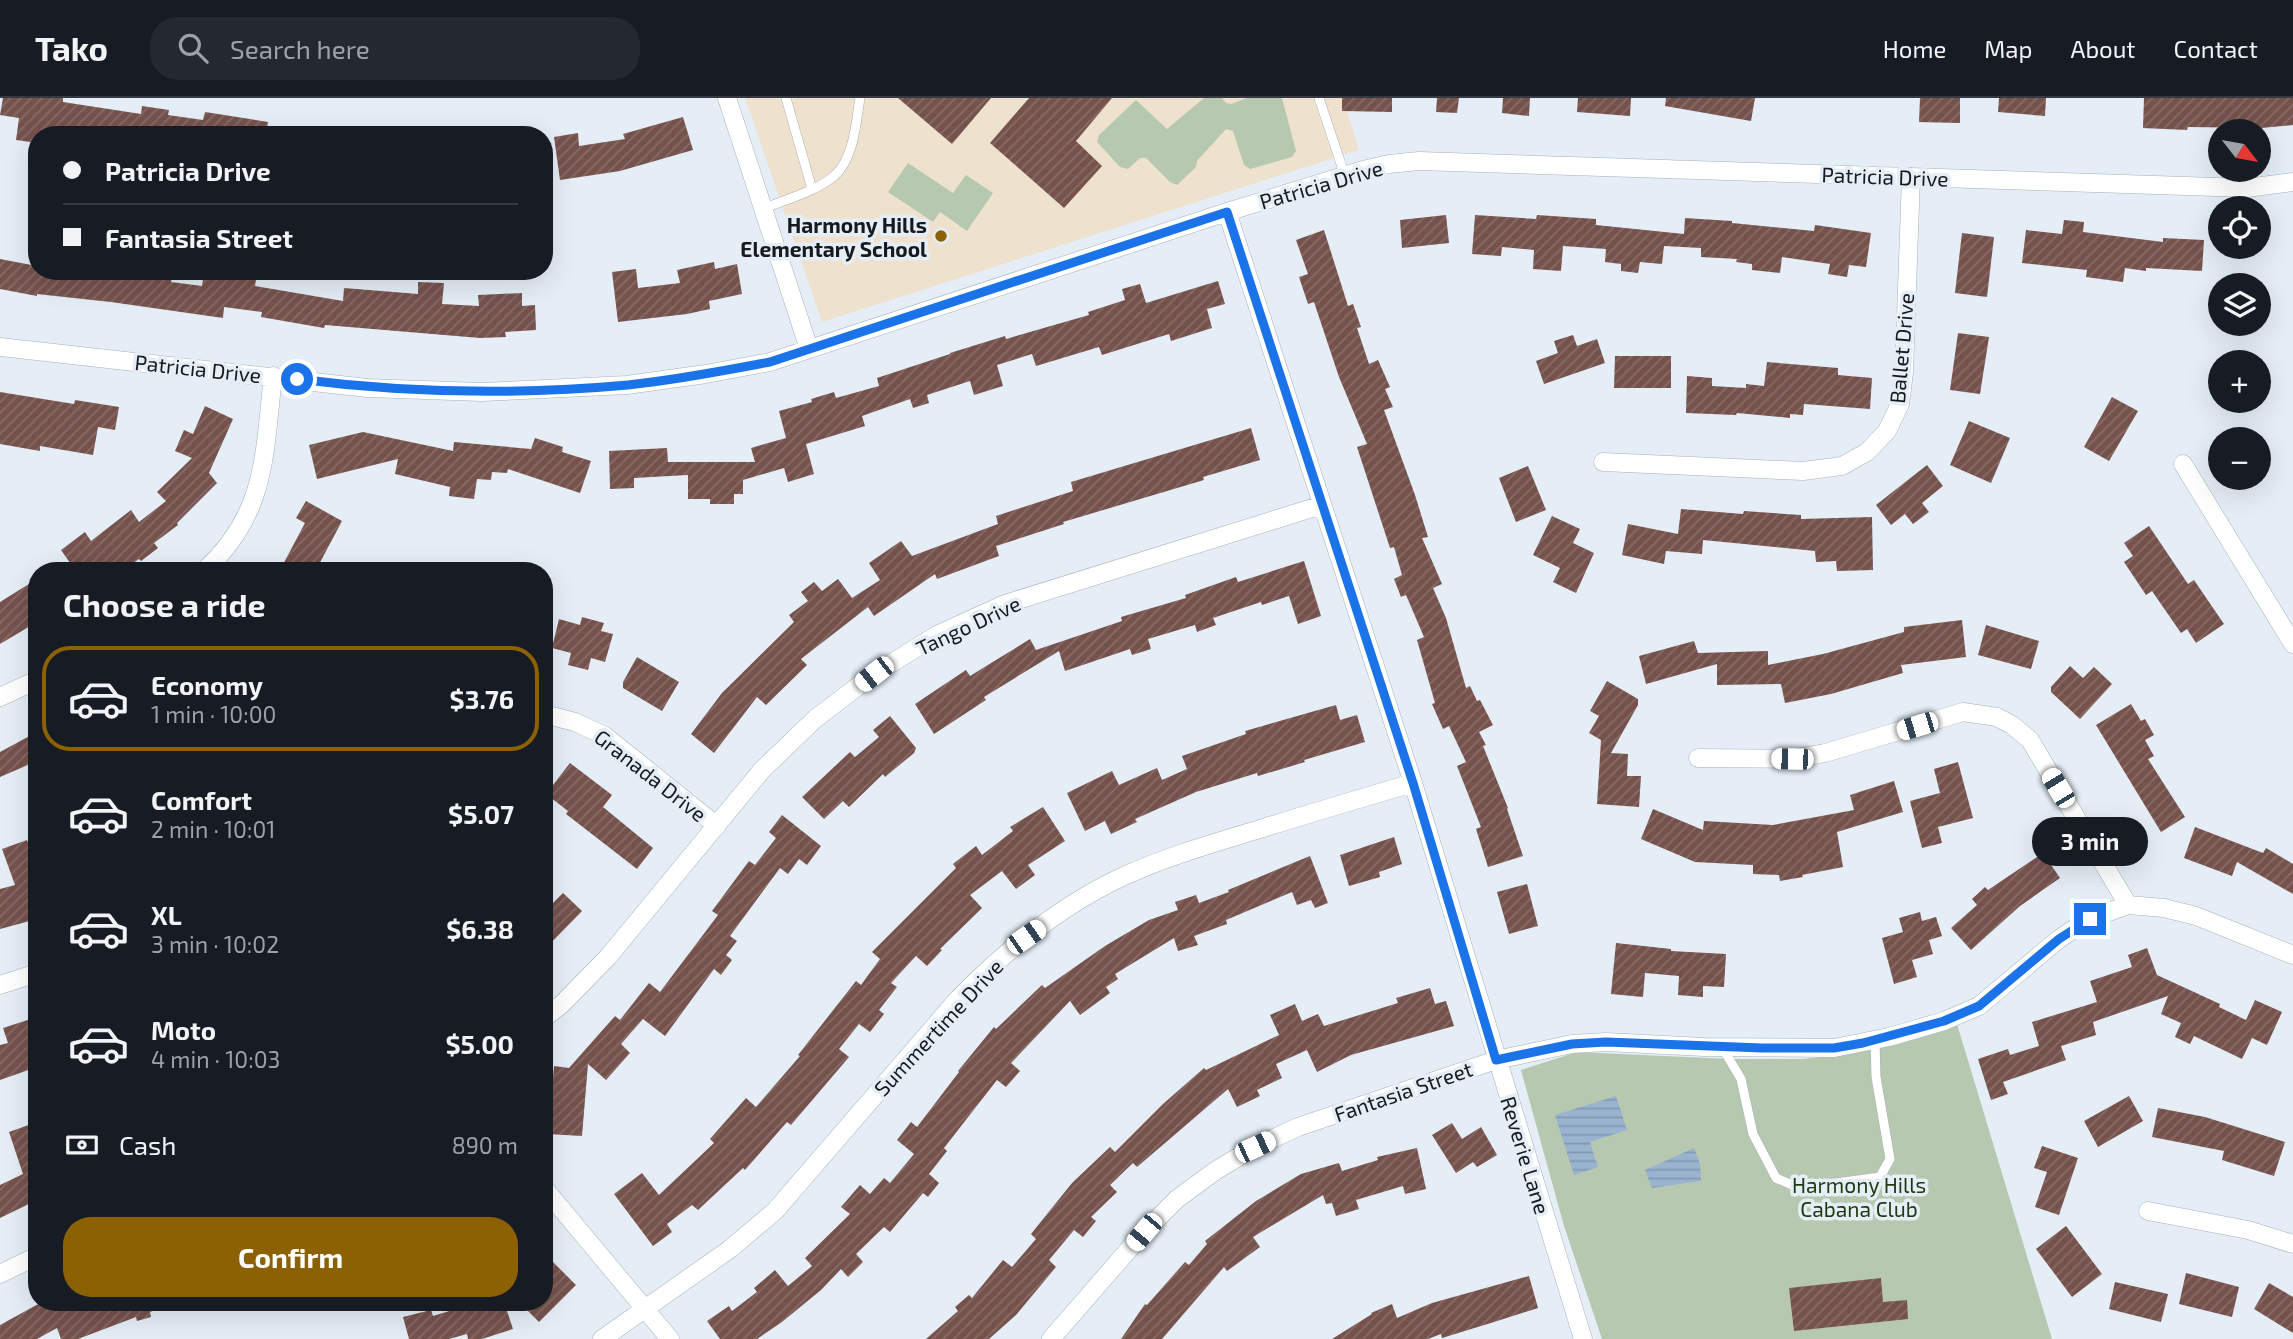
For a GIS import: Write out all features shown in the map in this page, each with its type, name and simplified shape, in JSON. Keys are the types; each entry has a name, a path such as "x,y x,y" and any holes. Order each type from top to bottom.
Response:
{"street":[{"path":"727,98 809,349"},
{"name":"Patricia Drive","path":"0,347 367,388 482,392 627,385 770,362 1227,212 1389,164 1439,161 2247,188 2293,182"},
{"name":"Ballet Drive","path":"1603,462 1803,471 1842,466 1867,452 1887,431 1900,404 1911,177"},
{"name":"Reverie Lane","path":"1227,212 1413,783 1583,1339"},
{"path":"213,562 230,544 249,514 256,497 261,480 273,376"},
{"path":"2183,464 2293,644"},
{"name":"Tango Drive","path":"553,1011 608,957 761,770 815,719 874,674 937,635 1005,604 1322,505"},
{"path":"0,697 28,684"},
{"path":"1698,758 1792,759 1825,753 1963,712 1997,717 2030,740 2128,905"},
{"name":"Granada Drive","path":"553,716 575,722 605,736 717,826"},
{"name":"Summertime Drive","path":"602,1339 730,1249 775,1211 967,991 1026,937 1072,904 1122,877 1175,855 1413,783"},
{"name":"Fantasia Street","path":"1051,1339 1144,1232 1177,1199 1215,1171 1255,1147 1298,1127 1496,1060 1572,1044 1606,1042 1834,1048 1875,1040 1944,1021 1979,1006 2059,939 2090,919 2128,905 2164,908 2196,916 2293,954"},
{"path":"0,985 28,976"},
{"path":"553,1199 670,1339"},
{"path":"2148,1211 2248,1230 2293,1244"},
{"path":"0,1274 28,1260"}],"lane":[{"path":"786,98 812,189"},
{"path":"763,209 812,189 835,175 846,159 855,130 860,98"},
{"path":"1319,98 1345,176"},
{"path":"1722,1047 1741,1079 1753,1134 1776,1178 1798,1188 1880,1177 1891,1159 1876,1077 1875,1040"}],"shaded area":[{"name":"Harmony Hills Elementary School","path":"745,98 1343,98 1359,150 822,322"}],"green space":[{"path":"1204,98 1222,98 1231,104 1247,98 1282,98 1296,151 1292,157 1250,169 1244,165 1233,131 1226,129 1197,161 1196,167 1177,185 1170,182 1146,158 1140,158 1128,169 1120,167 1097,142 1099,135 1136,100 1167,129"},
{"path":"908,163 953,193 966,175 993,193 967,231 940,212 933,222 888,192"},
{"name":"Harmony Hills Cabana Club","path":"1957,1024 2052,1339 1602,1339 1564,1226 1521,1070 1577,1052 1730,1059 1804,1059 1855,1053"}],"water":[{"path":"1616,1096 1627,1130 1590,1142 1598,1167 1574,1175 1555,1115"},
{"path":"1694,1148 1700,1164 1701,1181 1652,1188 1645,1170"}],"building":[{"path":"3,98 63,98 63,102 141,114 142,106 169,110 168,115 203,120 205,112 268,122 267,126 28,126 28,142 16,140 19,118 0,115"},
{"path":"898,98 991,98 952,144"},
{"path":"1029,98 1112,98 1076,141 1102,166 1064,208 990,143"},
{"path":"1342,98 1392,98 1392,112 1342,111"},
{"path":"1437,98 1459,98 1457,113 1436,112"},
{"path":"1503,98 1530,98 1529,116 1502,113"},
{"path":"1578,98 1631,98 1630,116 1577,112"},
{"path":"1666,98 1755,98 1751,121 1665,106"},
{"path":"1920,98 1960,98 1960,123 1919,122"},
{"path":"1999,98 2046,98 2045,116 1998,112"},
{"path":"2144,98 2293,98 2293,125 2272,127 2272,119 2208,119 2208,127 2188,127 2187,130 2143,128"},
{"path":"683,117 693,150 620,171 560,180 554,137 578,133 579,146 625,139 623,134"},
{"path":"1446,215 1449,243 1402,248 1400,220"},
{"path":"1475,215 1596,219 1596,225 1684,234 1685,218 1814,231 1815,225 1871,233 1866,267 1849,265 1847,277 1828,274 1830,264 1782,257 1780,273 1752,270 1752,264 1736,262 1737,259 1701,257 1701,248 1664,246 1662,264 1640,262 1638,273 1621,271 1621,264 1605,262 1606,249 1563,246 1561,271 1533,269 1534,250 1502,247 1501,256 1472,254"},
{"path":"2064,220 2084,222 2083,232 2163,242 2163,238 2204,240 2202,271 2146,268 2146,271 2125,268 2123,282 2086,277 2087,270 2022,263 2026,230 2062,234"},
{"path":"1324,230 1348,306 1353,304 1361,327 1357,328 1369,364 1378,360 1390,387 1385,389 1393,407 1384,410 1428,537 1422,538 1442,584 1433,588 1446,618 1466,688 1470,686 1493,725 1479,732 1486,745 1483,746 1508,808 1523,856 1488,867 1476,829 1481,827 1457,766 1466,762 1449,726 1443,729 1432,704 1435,703 1417,640 1424,637 1406,595 1401,597 1394,579 1402,575 1394,547 1390,548 1357,447 1367,444 1339,377 1314,302 1308,304 1299,277 1308,274 1296,240"},
{"path":"1962,233 1994,237 1987,297 1955,293"},
{"path":"0,259 28,264 28,280 171,280 202,286 203,280 256,280 255,286 343,301 344,288 418,294 418,282 444,283 442,304 479,306 478,295 522,293 522,306 535,305 536,330 505,332 506,337 480,338 325,325 324,328 261,317 262,312 224,307 223,318 111,302 37,296 0,289"},
{"path":"714,262 715,269 737,264 742,294 709,301 710,309 618,322 612,272 636,269 638,288 680,283 677,270"},
{"path":"1218,281 1225,304 1207,309 1212,328 1171,341 1169,334 1102,355 1099,347 1036,366 1032,354 997,365 1003,386 974,395 970,381 927,395 929,403 913,408 910,399 862,416 865,426 806,444 814,474 788,482 784,468 743,480 743,494 734,494 734,504 710,504 710,499 688,499 688,475 634,478 634,488 610,489 609,451 667,448 668,462 755,462 751,448 786,438 779,411 812,402 811,399 834,392 836,398 879,386 877,378 950,353 1089,315 1088,312 1125,300 1122,289 1140,284 1146,303"},
{"path":"1958,333 1989,337 1980,394 1950,390"},
{"path":"1573,335 1577,346 1597,339 1605,363 1544,384 1536,361 1558,353 1554,341"},
{"path":"1615,356 1671,356 1671,388 1614,388"},
{"path":"1767,362 1838,368 1838,375 1872,378 1870,409 1804,404 1803,415 1790,414 1790,418 1737,413 1686,413 1687,376 1712,378 1712,386 1764,386"},
{"path":"0,392 74,404 75,400 119,407 115,430 98,427 93,455 40,446 40,451 0,444"},
{"path":"2112,397 2138,411 2109,461 2084,447"},
{"path":"205,406 233,419 209,473 217,483 178,525 154,543 158,548 141,561 69,562 61,550 85,532 91,541 131,510 139,522 166,501 157,492 192,458 175,451 184,430 193,434"},
{"path":"1969,421 2010,438 1991,483 1950,465"},
{"path":"1251,428 1260,460 1203,477 1204,480 1063,522 1064,524 996,546 999,556 937,579 935,574 874,616 868,607 801,659 807,665 766,705 757,697 714,753 691,734 722,693 794,622 789,615 808,601 801,592 814,582 822,591 838,579 852,598 880,580 869,563 901,541 912,556 998,524 996,516 1073,491 1071,482"},
{"path":"363,432 453,451 454,442 531,449 535,438 563,447 562,452 591,461 580,493 508,469 507,473 492,472 491,480 477,479 474,499 449,496 450,487 395,474 398,459 317,479 309,445"},
{"path":"1927,465 1943,486 1922,503 1929,512 1913,524 1905,514 1891,525 1876,505"},
{"path":"1528,466 1546,510 1516,522 1499,478"},
{"path":"306,501 342,521 320,562 284,562 305,523 296,518"},
{"path":"1681,509 1801,515 1801,519 1872,517 1873,570 1837,571 1836,561 1816,562 1815,551 1703,540 1702,554 1666,551 1664,564 1622,555 1628,524 1678,534"},
{"path":"1552,516 1580,529 1573,543 1594,553 1576,593 1553,582 1560,568 1533,555"},
{"path":"2149,526 2188,584 2194,580 2224,624 2196,643 2187,629 2181,633 2152,591 2146,595 2124,562 2133,556 2124,543"},
{"path":"1304,561 1321,616 1298,624 1289,596 1213,618 1216,625 1197,632 1195,625 1148,639 1151,649 1132,655 1130,649 1065,671 1059,651 984,697 986,700 934,734 915,704 966,670 970,676 1030,639 1036,650 1122,621 1121,617 1186,598 1185,595 1236,577 1238,582"},
{"path":"28,585 28,627 0,644 0,602"},
{"path":"582,617 604,623 601,631 613,634 605,662 591,658 588,670 568,665 571,653 553,648 559,619 580,625"},
{"path":"1962,620 1966,657 1901,665 1903,673 1831,694 1785,703 1781,684 1717,685 1717,664 1646,684 1639,656 1694,641 1698,653 1768,651 1768,665 1823,654 1904,632 1904,627"},
{"path":"1986,625 2039,641 2031,669 1978,655"},
{"path":"637,657 679,682 662,711 623,688 623,682"},
{"path":"2070,666 2083,678 2094,667 2112,684 2080,719 2051,692 2051,687"},
{"path":"1607,681 1638,699 1638,705 1611,753 1628,754 1627,776 1641,776 1639,807 1597,804 1601,740 1589,733 1599,716 1590,711"},
{"path":"2131,704 2141,721 2145,719 2154,735 2145,740 2154,756 2148,759 2185,817 2161,832 2096,725"},
{"path":"1336,705 1340,720 1357,715 1365,742 1258,776 1257,773 1196,792 1135,819 1137,822 1111,834 1105,821 1085,831 1067,793 1112,771 1119,785 1157,768 1162,780 1187,769 1182,756 1246,734 1245,731"},
{"path":"890,716 916,748 914,753 885,777 883,774 849,807 843,801 824,819 802,797 850,752 855,757 879,737 873,730"},
{"path":"28,737 28,765 0,777 0,752"},
{"path":"1958,762 1973,818 1938,827 1942,843 1922,848 1910,801 1940,793 1934,769"},
{"path":"570,763 612,795 603,807 653,848 637,869 566,814 568,811 553,799 553,785"},
{"path":"1894,781 1903,812 1837,832 1843,867 1802,875 1803,877 1780,881 1779,875 1753,874 1753,865 1695,862 1641,839 1653,809 1703,830 1704,821 1773,825 1854,810 1850,795"},
{"path":"1043,807 1065,841 1028,865 1035,875 1016,889 1002,871 970,895 982,908 940,949 942,950 927,966 916,956 891,983 897,987 879,1010 884,1014 870,1032 859,1024 839,1049 849,1057 791,1125 787,1122 745,1170 743,1168 698,1210 692,1205 667,1224 672,1232 653,1246 614,1194 642,1173 659,1195 714,1143 710,1139 746,1098 756,1107 800,1056 798,1055 856,981 861,985 880,959 872,952 956,868 953,864 976,846 982,855 1013,831 1010,827"},
{"path":"782,815 821,846 807,865 799,859 788,874 780,868 730,936 737,941 726,955 732,960 721,975 714,969 665,1036 643,1019 621,1044 630,1053 606,1080 588,1064 582,1136 553,1134 554,1066 569,1068 615,1016 620,1020 649,983 660,992 718,915 712,911 749,861 755,865 776,838 769,832"},
{"path":"2195,827 2263,853 2266,848 2293,864 2293,894 2237,862 2232,876 2184,858"},
{"path":"1394,837 1402,864 1379,872 1380,877 1349,886 1340,855"},
{"path":"27,840 28,842 28,921 0,929 0,889 15,885 2,849"},
{"path":"2043,853 2060,878 2020,906 1971,950 1951,928 1977,905 1972,899 1985,887 1988,890"},
{"path":"1310,856 1328,903 1315,908 1311,900 1297,905 1292,892 1226,920 1227,924 1194,936 1198,945 1178,951 1174,938 1115,974 1118,979 1106,987 1110,993 1080,1015 1070,1001 1011,1063 1020,1071 1006,1087 997,1080 944,1148 947,1151 929,1174 939,1183 928,1197 923,1193 890,1232 884,1227 856,1254 863,1262 848,1277 841,1269 821,1290 757,1339 720,1339 707,1321 729,1306 732,1311 757,1292 754,1288 775,1270 788,1286 812,1266 805,1258 850,1214 841,1207 860,1185 870,1194 884,1178 890,1183 914,1154 897,1140 911,1122 917,1127 994,1027 996,1029 1042,985 1045,988 1105,946 1149,920 1178,910 1175,902 1196,895 1199,903"},
{"path":"1527,884 1538,926 1509,934 1497,892"},
{"path":"563,893 582,911 553,941 553,903"},
{"path":"1920,912 1922,921 1936,917 1942,936 1929,940 1933,954 1912,960 1917,977 1894,984 1882,938 1903,932 1899,918"},
{"path":"1616,943 1671,951 1726,954 1724,987 1703,986 1703,997 1678,995 1679,976 1645,973 1643,997 1611,994"},
{"path":"2147,948 2157,975 2220,1004 2219,1007 2246,1020 2255,1000 2282,1012 2267,1045 2252,1038 2242,1059 2194,1036 2190,1044 2175,1037 2181,1023 2161,1014 2168,996 2093,1022 2096,1035 2061,1046 2066,1060 2003,1082 2008,1094 1991,1100 1978,1059 2008,1049 2010,1055 2039,1046 2032,1022 2097,1002 2090,981 2132,967 2128,955"},
{"path":"1430,988 1435,1004 1446,1001 1454,1026 1351,1055 1317,1072 1307,1050 1276,1064 1282,1078 1257,1090 1260,1096 1237,1107 1228,1089 1137,1167 1133,1163 1110,1185 1117,1192 1091,1217 1096,1221 1083,1237 1074,1230 1049,1260 1056,1267 1016,1315 989,1339 926,1339 958,1311 955,1307 969,1295 972,1298 1003,1260 1012,1267 1036,1239 1031,1234 1072,1183 1110,1147 1115,1152 1204,1068 1206,1070 1279,1035 1270,1015 1295,1004 1302,1021 1318,1014 1324,1026 1398,1003 1396,998"},
{"path":"28,1020 28,1070 0,1080 0,1045 8,1043 3,1028"},
{"path":"2129,1096 2143,1121 2098,1147 2084,1121"},
{"path":"2158,1108 2205,1117 2285,1142 2274,1176 2222,1160 2224,1151 2152,1137"},
{"path":"1452,1123 1462,1139 1481,1127 1497,1155 1477,1167 1473,1162 1456,1173 1432,1135"},
{"path":"28,1125 28,1204 0,1218 0,1185 23,1174 9,1132"},
{"path":"2042,1146 2078,1158 2059,1215 2035,1207 2047,1172 2034,1168"},
{"path":"1417,1148 1426,1189 1405,1194 1403,1186 1356,1200 1359,1209 1336,1216 1332,1203 1326,1204 1323,1195 1253,1237 1260,1247 1227,1271 1224,1267 1162,1339 1121,1339 1145,1304 1147,1305 1185,1262 1189,1265 1207,1244 1205,1241 1256,1201 1301,1174 1339,1163 1342,1171 1378,1160 1377,1157"},
{"path":"2066,1226 2102,1274 2072,1297 2036,1249"},
{"path":"553,1262 576,1285 553,1308"},
{"path":"2186,1273 2239,1287 2232,1317 2179,1304"},
{"path":"1529,1276 1538,1308 1442,1338 1441,1334 1428,1339 1332,1339 1371,1313 1392,1304 1397,1318 1432,1303"},
{"path":"1881,1278 1883,1302 1907,1300 1908,1319 1794,1331 1789,1288"},
{"path":"2115,1282 2168,1294 2161,1322 2109,1309"},
{"path":"2269,1283 2293,1297 2293,1333 2254,1309"},
{"path":"28,1310 152,1311 150,1312 151,1317 137,1321 136,1317 78,1339 61,1339 57,1328 37,1339 0,1339 0,1325"},
{"path":"427,1311 431,1311 433,1316 449,1311 507,1311 513,1329 482,1339 468,1339 467,1334 449,1339 409,1339 403,1317"},
{"path":"528,1311 550,1311 539,1322"}],"place":[{"name":"Harmony Hills Elementary School","path":"941,236"}],"route":[{"path":"297,379 367,388 482,392 627,385 706,374 770,362 1227,212 1413,783 1496,1060 1572,1044 1606,1042 1704,1047 1834,1048 1889,1037 1944,1021 1979,1006 2059,939 2090,919"}]}
